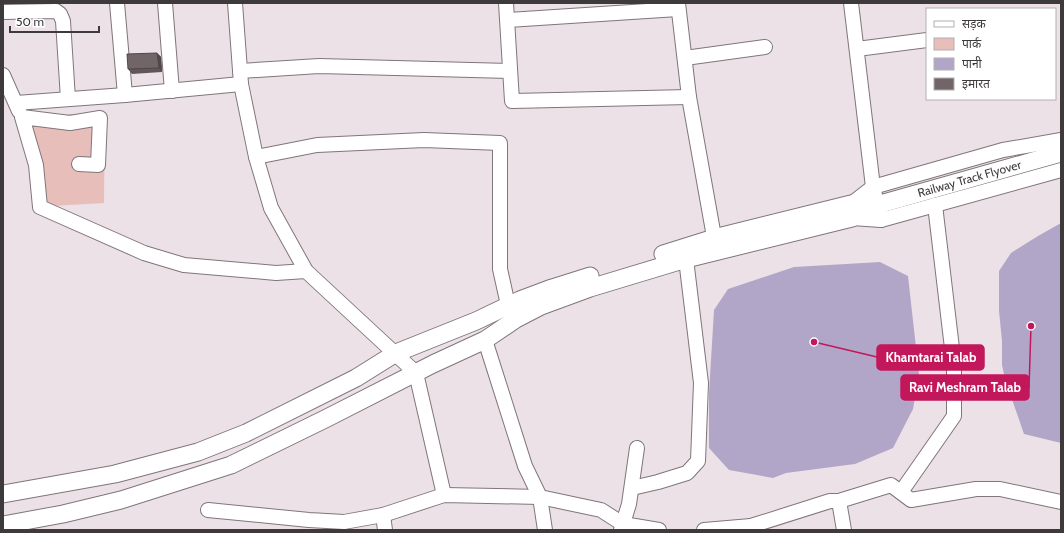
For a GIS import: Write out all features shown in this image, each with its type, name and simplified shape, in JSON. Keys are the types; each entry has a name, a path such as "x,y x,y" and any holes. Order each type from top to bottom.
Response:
{"main road":[{"name":"Railway Track Flyover","path":"715,245 866,207 1061,153"},
{"path":"3,494 115,474 198,452 246,433 349,382 396,353 476,321 541,306 590,288 686,259 715,245"},
{"path":"3,526 121,500 231,465 485,340 512,312 552,288 638,262 715,245"}],"street":[{"path":"118,3 125,95"},
{"path":"166,3 172,91"},
{"path":"235,3 241,77 256,157 271,208 306,271 416,373 444,496"},
{"path":"506,3 512,101 689,97"},
{"path":"851,3 857,49 866,207"},
{"path":"508,20 678,6 689,97 715,245"},
{"path":"3,12 56,11 60,14 63,21 68,99"},
{"path":"857,49 926,40"},
{"path":"685,58 765,47"},
{"path":"16,103 172,91 241,77 319,66 510,71"},
{"path":"3,74 22,117 36,165 40,207 144,253 184,265 276,273 306,271"},
{"path":"22,117 70,123 100,118 98,165 78,164"},
{"path":"256,157 317,145 424,140 500,143 500,269 512,312"},
{"path":"866,207 1003,150 1061,140"},
{"path":"866,207 935,205 1061,170"},
{"path":"901,492 954,416 954,365 935,205"},
{"path":"632,488 687,473 698,460 701,383 686,259"},
{"path":"485,340 525,466 540,497 545,530"},
{"path":"622,527 630,504 637,448"},
{"path":"704,530 751,528 830,501 839,501 891,485 911,500 976,489 1000,489 1061,502"},
{"path":"208,510 309,520 344,526 444,496 540,497 601,510 622,527 660,530"},
{"path":"839,501 844,530"},
{"path":"383,515 385,530"}],"green space":[{"path":"69,114 105,114 104,203 36,207 27,126"}],"water":[{"path":"1061,223 1061,443 1024,434 1005,379 1002,365 1002,341 999,311 999,271 1011,253"},
{"path":"880,262 908,276 919,374 913,409 893,448 855,464 786,473 773,478 729,470 709,448 709,393 714,310 728,289 794,267"}],"building":[{"path":"157,53 159,68 128,69 127,54"}],"place":[{"name":"Ravi Meshram Talab","path":"1031,326"},
{"name":"Khamtarai Talab","path":"814,342"}]}
